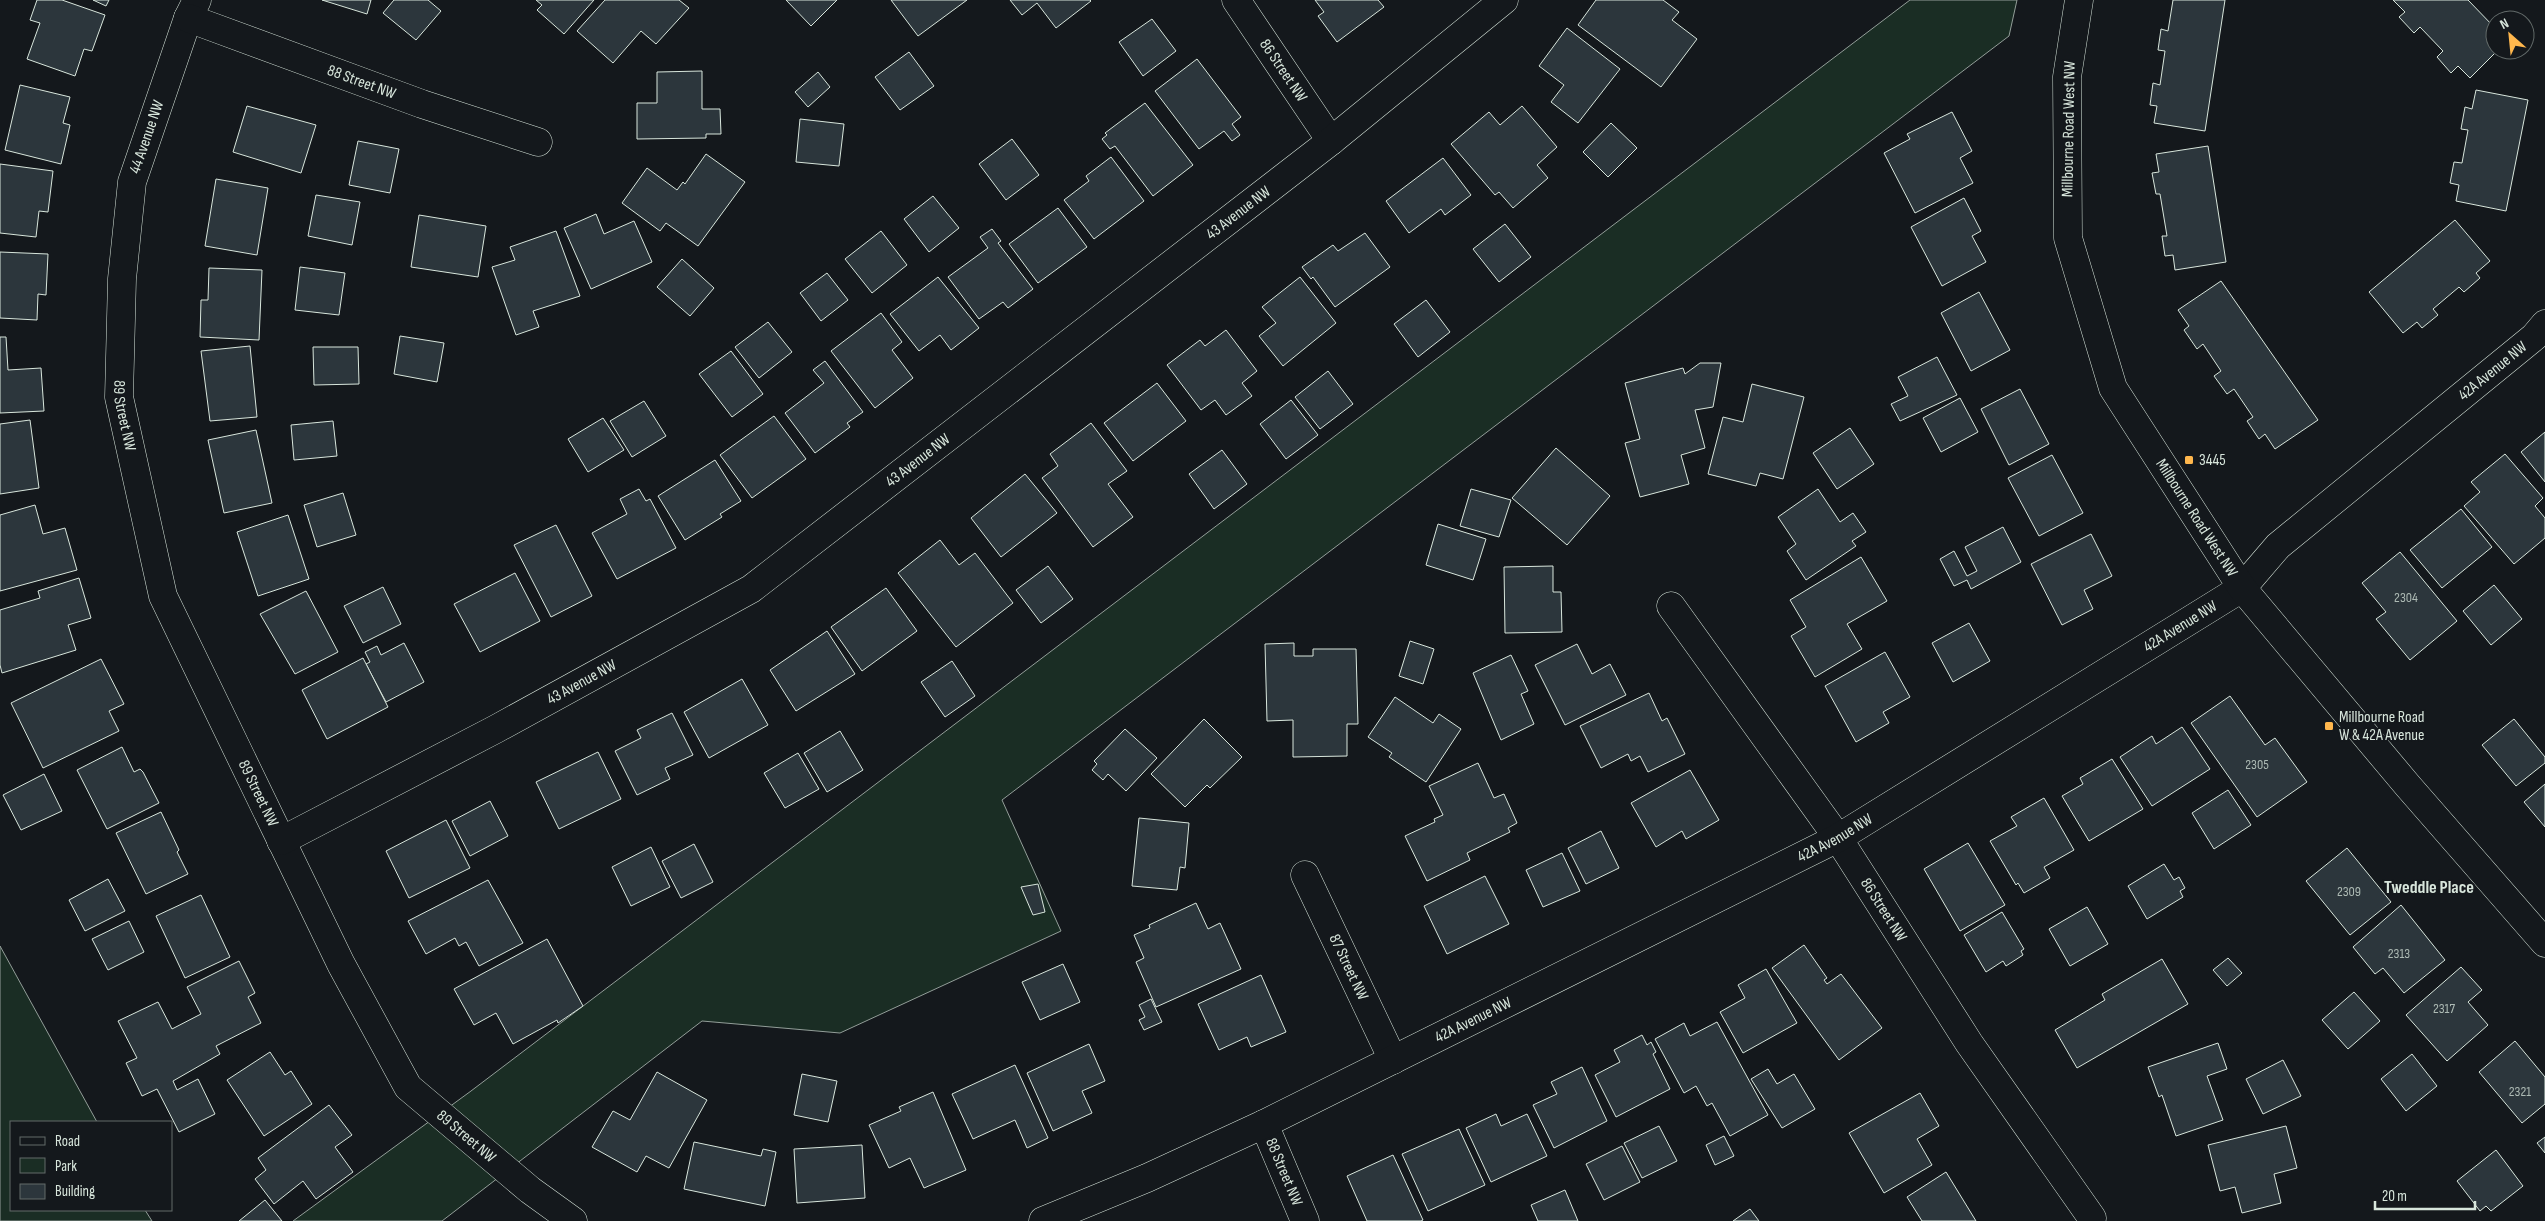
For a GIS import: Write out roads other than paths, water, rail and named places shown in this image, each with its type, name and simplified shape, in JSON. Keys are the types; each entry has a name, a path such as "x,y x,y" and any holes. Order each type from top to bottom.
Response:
{"street":[{"name":"86 Street NW","path":"1236,0 1331,141"},
{"name":"43 Avenue NW","path":"280,841 496,729 751,589 1331,141 1504,0"},
{"name":"Millbourne Road West NW","path":"2079,0 2067,77 2068,238 2113,388 2242,588 2408,786 2545,943"},
{"name":"88 Street NW","path":"192,9 422,104 538,142"},
{"name":"44 Avenue NW","path":"122,279 132,182 192,9"},
{"name":"89 Street NW","path":"122,279 119,397 162,596 341,964 408,1087 530,1190 573,1221"},
{"name":"42A Avenue NW","path":"1043,1221 1147,1178 1264,1124 1838,838 2242,588 2278,546 2534,338 2545,324"},
{"name":"86 Street NW","path":"1671,606 1838,838 1969,1043 2092,1218"},
{"name":"87 Street NW","path":"1305,875 1393,1060"},
{"name":"88 Street NW","path":"1264,1124 1305,1221"}],"place":[{"name":"3445","path":"2189,460"},
{"name":"Millbourne Road W & 42A Avenue","path":"2329,726"}],"district":[{"name":"Tweddle Place","path":"2429,887"}]}
